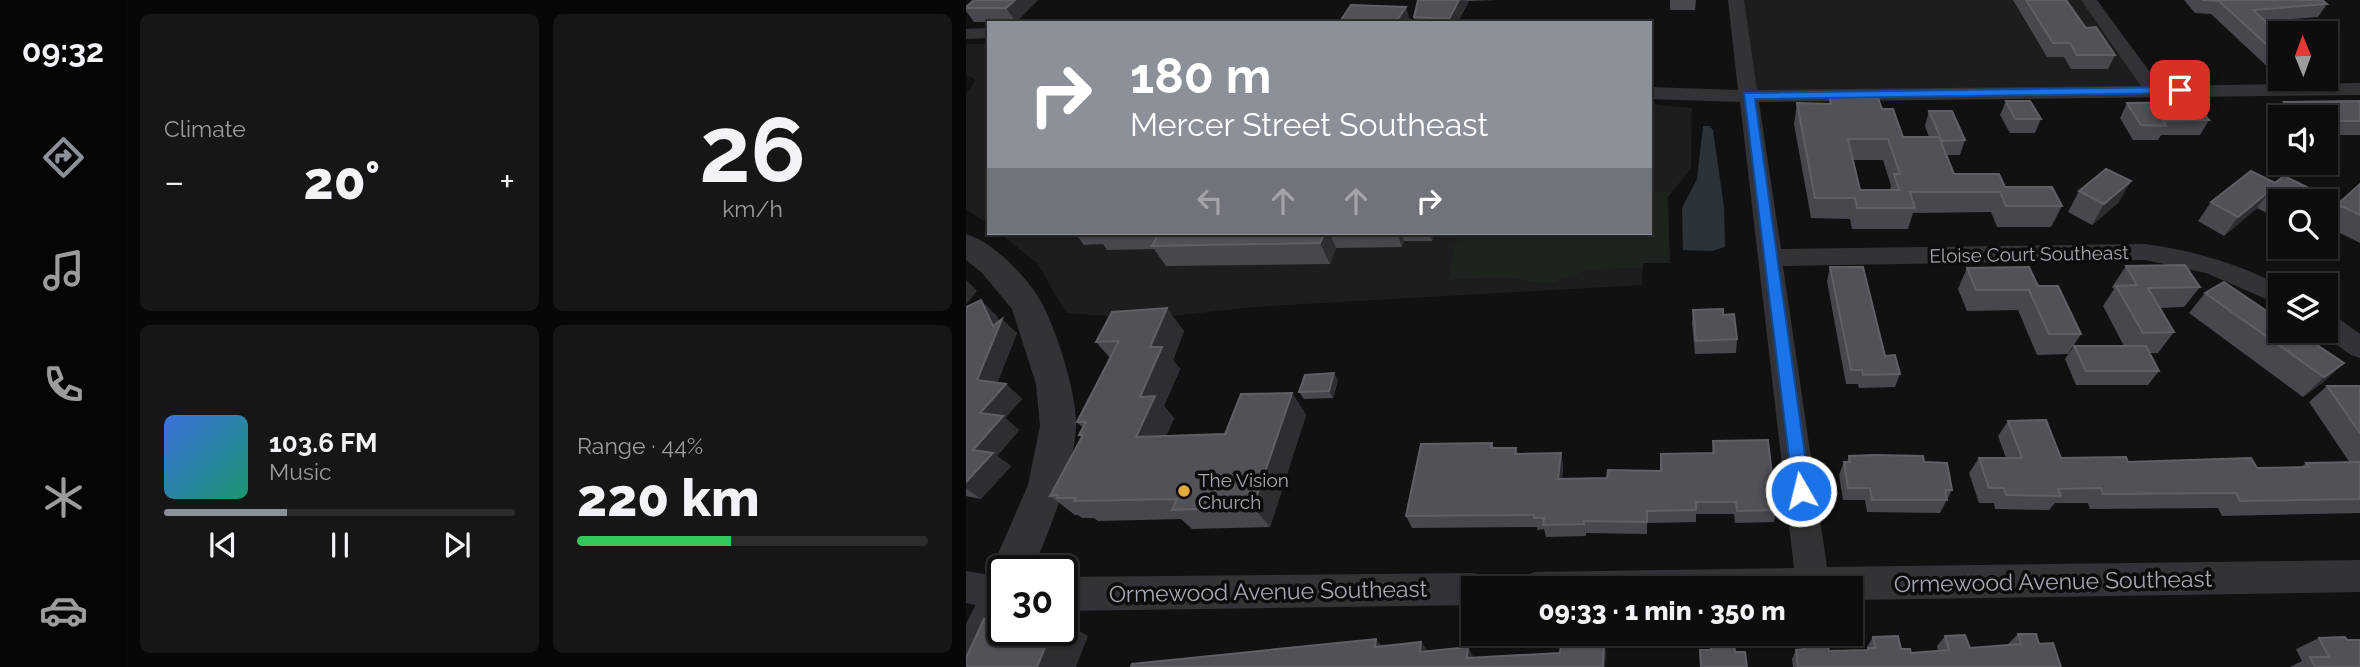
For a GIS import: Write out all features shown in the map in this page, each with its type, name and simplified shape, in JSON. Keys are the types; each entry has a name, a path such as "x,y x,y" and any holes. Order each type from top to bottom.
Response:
{"street":[{"path":"1736,0 1812,576"},
{"path":"2089,0 2154,91"},
{"path":"966,33 987,33"},
{"path":"1652,93 1748,96 2360,89"},
{"path":"966,244 993,265 1027,305 1054,384 1058,426 1047,485 1018,555"},
{"name":"Eloise Court Southeast","path":"1770,258 2145,252 2177,255 2213,264 2268,290"},
{"path":"2338,332 2360,348"},
{"name":"Ormewood Avenue Southeast","path":"1863,584 2360,576"},
{"path":"966,587 987,591"},
{"name":"Ormewood Avenue Southeast","path":"1078,594 1461,589"},
{"path":"969,667 987,628"}],"shaded area":[{"path":"1737,0 2091,0 2150,92 1749,96"},
{"path":"966,44 987,44 987,224 966,209 966,94 975,81 966,76"},
{"path":"1652,104 1692,108 1691,169 1668,197 1670,263 1643,263 1642,285 1253,307 1144,319 1066,313 1037,263 1002,235 1652,235"},
{"path":"1703,126 1709,126 1713,130 1724,207 1725,247 1712,251 1683,250 1682,208 1697,179"},
{"path":"1652,192 1672,192 1667,198 1670,263 1643,263 1643,268 1590,269 1554,282 1506,277 1448,280 1458,235 1652,235"}],"building":[{"path":"974,0 1015,0 1006,8 966,8"},
{"path":"1418,0 1459,0 1449,19 1414,17"},
{"path":"2026,0 2066,0 2086,28 2096,27 2115,55 2077,55 2070,43 2053,43"},
{"path":"2202,0 2322,0 2327,4 2253,10 2268,24 2268,46 2219,1"},
{"path":"1351,5 1406,7 1396,21 1340,21"},
{"path":"1830,98 1878,98 1882,109 1893,109 1903,137 1939,137 1954,174 1999,174 2005,187 2052,187 2062,206 2006,206 2000,192 1910,192 1915,208 1857,208 1855,198 1815,198 1797,103 1831,104","holes":["1848,139 1888,139 1900,174 1894,174 1899,190 1860,190"]},
{"path":"2006,101 2030,101 2041,119 2015,119"},
{"path":"2360,101 2360,121 2338,121 2338,105 2287,105 2284,102"},
{"path":"2194,102 2209,120 2163,121 2166,126 2141,125 2127,103"},
{"path":"1929,111 1952,111 1965,140 1942,141"},
{"path":"2106,169 2131,181 2104,204 2079,191"},
{"path":"2251,171 2275,183 2284,176 2310,189 2268,189 2268,192 2238,217 2211,202"},
{"path":"2360,184 2360,215 2341,206 2338,209 2338,203"},
{"path":"1158,235 1324,235 1320,243 1152,246"},
{"path":"2185,265 2200,287 2148,288 2174,332 2143,333 2116,286 2137,285 2126,266"},
{"path":"1830,267 1863,267 1885,356 1895,355 1900,374 1863,375 1862,370 1851,370"},
{"path":"2029,267 2038,286 2058,286 2081,334 2049,334 2029,290 1976,290 1967,268"},
{"path":"2224,282 2268,312 2268,337 2205,293"},
{"path":"981,300 993,326 1002,319 977,380 1006,384 980,413 1003,416 973,450 993,453 966,482 966,307"},
{"path":"1167,308 1150,347 1162,347 1140,397 1155,396 1136,437 1225,434 1241,394 1292,393 1253,507 1172,510 1177,499 1074,501 1076,498 1050,496 1083,435 1079,435 1086,422 1077,422 1119,341 1096,342 1112,312"},
{"path":"1723,309 1723,315 1734,314 1737,339 1696,341 1693,310"},
{"path":"2276,343 2314,343 2344,363 2324,377"},
{"path":"2074,346 2146,346 2159,371 2086,371"},
{"path":"1334,373 1329,391 1299,392 1305,375"},
{"path":"2327,386 2360,386 2360,433"},
{"path":"2046,420 2061,458 2126,457 2128,462 2251,458 2257,468 2309,467 2306,463 2360,462 2360,499 2240,501 2236,493 2103,494 2101,488 2058,489 2061,496 2006,495 2004,488 1989,488 1979,458 2022,458 2008,421"},
{"path":"1768,440 1776,510 1737,511 1736,502 1696,502 1696,510 1647,511 1647,522 1584,521 1584,524 1543,525 1544,518 1534,518 1534,515 1406,516 1421,444 1492,443 1491,448 1516,448 1515,454 1561,453 1558,479 1607,478 1608,470 1661,471 1661,454 1714,453 1713,441"},
{"path":"1849,456 1923,456 1924,462 1947,463 1952,490 1945,490 1947,500 1872,500 1870,488 1848,488 1844,462 1850,462"},
{"path":"984,619 987,619 987,646 1046,646 1037,667 966,667 966,658"},
{"path":"2018,634 2036,634 2039,644 2053,643 2061,667 1798,667 1796,650 1805,649 1805,646 1828,646 1829,651 1868,650 1875,648 1873,637 1898,636 1901,649 1910,649 1911,653 1949,650 1945,636 1965,635 1970,648 2021,644"},
{"path":"2345,637 2347,640 2360,640 2360,667 2315,667 2310,657 2329,657 2319,638"},
{"path":"1376,639 1375,647 1421,642 1420,652 1468,647 1467,658 1560,653 1561,646 1604,646 1603,667 1131,667 1132,664"},
{"path":"1710,646 1734,646 1735,652 1745,652 1747,667 1701,667 1700,650 1711,650"}],"place":[{"name":"The Vision Church","path":"1184,491"}],"route":[{"path":"1801,491 1748,96 2180,90"}]}
